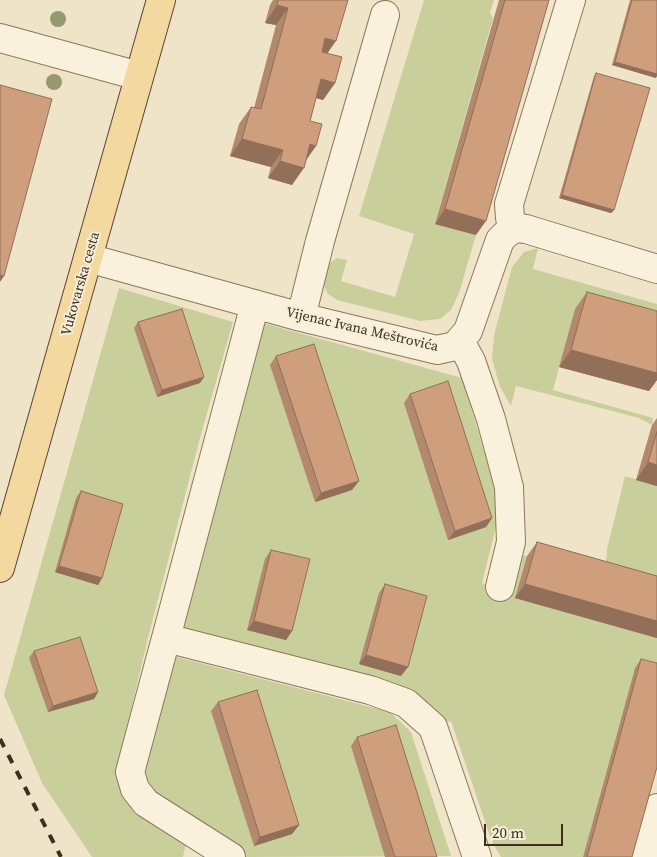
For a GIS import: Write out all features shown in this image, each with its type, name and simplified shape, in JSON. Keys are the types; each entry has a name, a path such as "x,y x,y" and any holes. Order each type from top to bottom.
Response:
{"main road":[{"name":"Vukovarska cesta","path":"0,568 161,0"}],"street":[{"path":"571,0 509,204 510,218 516,228 526,229 657,269"},
{"path":"301,317 320,241 385,15"},
{"path":"0,38 140,76"},
{"name":"Vijenac Ivana Meštrovića","path":"88,258 301,317 437,350 448,349 460,341 468,331 500,240 516,228"},
{"path":"231,857 199,848 146,803 134,789 130,772 255,304"},
{"path":"460,341 471,361 491,419 509,487 511,542 500,587"},
{"path":"166,638 370,690 406,703 433,727 477,857"},
{"path":"643,857 657,808"}],"green space":[{"path":"424,0 494,0 490,13 493,18 435,223 476,235 459,293 451,310 440,319 420,321 337,300 328,294 324,286 323,276 328,264 337,258 347,260 341,281 395,297 414,234 359,216"},
{"path":"538,248 533,269 657,304 657,332 575,309 553,390 653,418 652,425 639,418 516,386 511,406 500,387 492,359 494,335 512,267 524,252"},
{"path":"119,288 233,322 200,438 148,638 117,769 186,844 183,857 92,857 42,783 4,695"},
{"path":"263,323 462,378 501,507 482,583 504,592 515,554 527,556 657,638 657,674 635,668 583,857 501,857 492,842 451,721 439,723 175,631"},
{"path":"625,476 657,486 657,577 606,562 607,549"},
{"path":"169,655 390,712 411,732 451,856 246,857 178,814 139,778"}],"building":[{"path":"278,0 348,0 336,41 325,38 322,52 342,57 335,83 321,79 310,121 322,124 316,146 310,144 304,168 280,161 283,150 242,139 251,107 261,109 288,8 277,5"},
{"path":"505,0 549,0 486,221 445,209"},
{"path":"632,0 657,0 657,74 615,62"},
{"path":"596,73 650,88 614,210 562,195"},
{"path":"0,85 52,99 4,276 0,275"},
{"path":"587,292 657,311 657,373 571,350"},
{"path":"182,309 204,377 162,390 138,322"},
{"path":"314,344 359,481 321,493 276,356"},
{"path":"448,381 492,518 455,531 410,394"},
{"path":"657,432 657,465 648,462"},
{"path":"81,491 123,504 102,578 59,566"},
{"path":"537,542 657,576 657,621 525,584"},
{"path":"271,550 310,559 292,631 254,621"},
{"path":"385,584 427,596 408,667 366,655"},
{"path":"80,637 98,692 53,706 34,651"},
{"path":"641,659 657,663 657,767 632,857 587,857"},
{"path":"257,690 299,825 260,837 218,702"},
{"path":"396,725 437,857 395,857 357,737"}],"railway":[{"path":"0,739 61,857"}]}
